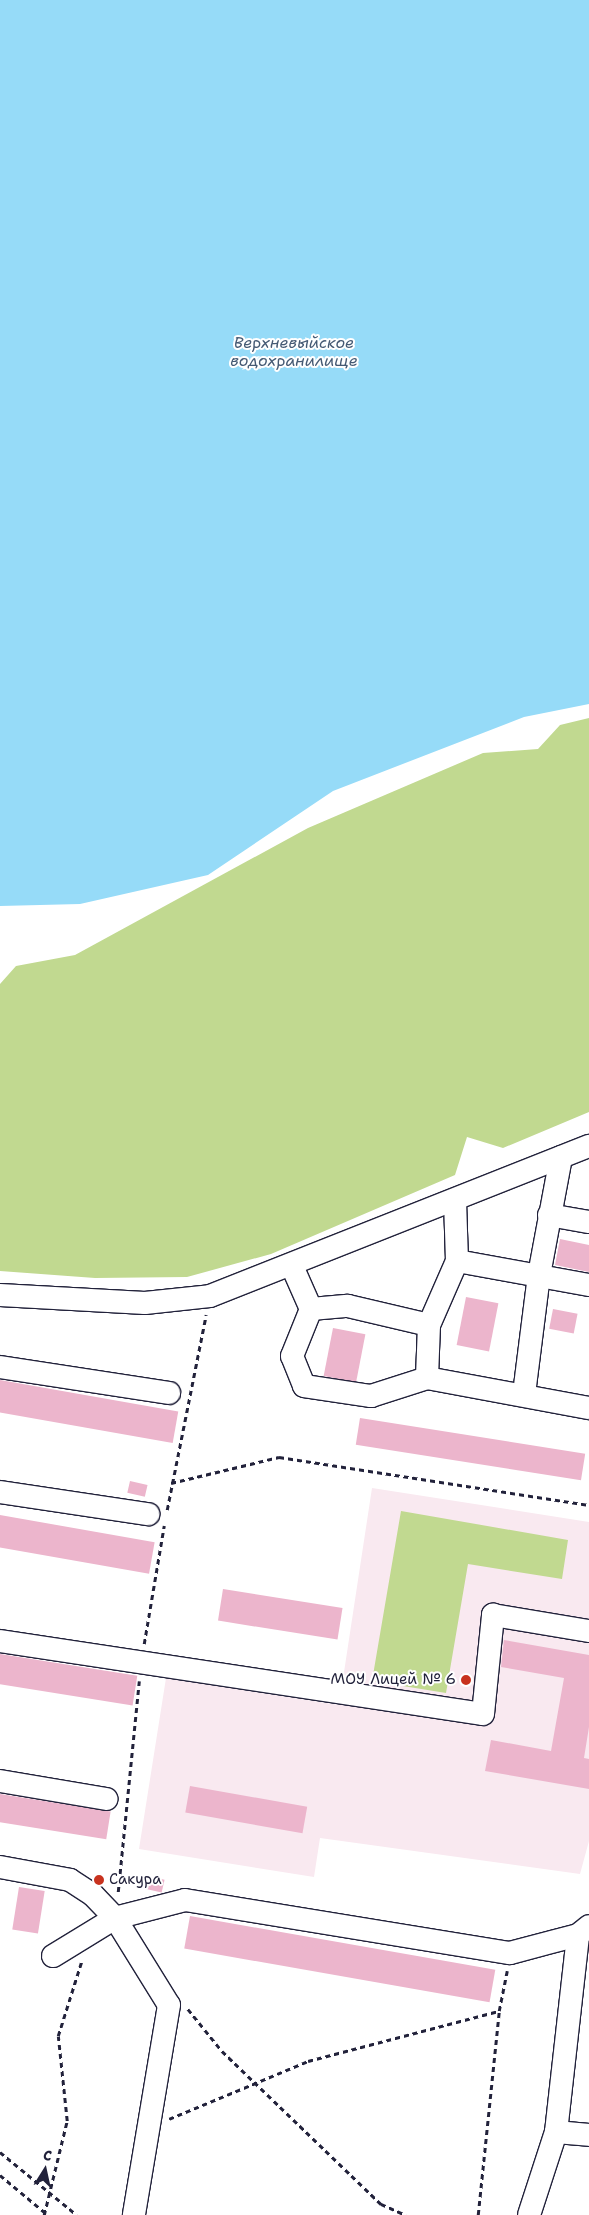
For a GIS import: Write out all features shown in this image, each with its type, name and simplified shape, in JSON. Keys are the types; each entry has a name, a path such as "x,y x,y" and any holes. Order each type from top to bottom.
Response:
{"street":[{"path":"0,1295 145,1303 210,1296 292,1266 589,1146"},
{"path":"524,1394 549,1215 561,1157"},
{"path":"427,1378 429,1325 456,1261 455,1201"},
{"path":"549,1215 589,1222"},
{"path":"456,1261 589,1285"},
{"path":"292,1266 311,1309 292,1356 304,1386 371,1396 427,1378 524,1394 589,1408"},
{"path":"311,1309 348,1306 429,1325"},
{"path":"0,1367 169,1393"},
{"path":"0,1492 160,1516"},
{"path":"0,1641 141,1664 483,1714 493,1615 589,1631"},
{"path":"0,1781 106,1799"},
{"path":"0,1867 70,1880 93,1895 115,1918 169,2005 134,2215"},
{"path":"53,1956 115,1918 186,1900 510,1953 584,1931 556,2132 529,2215"},
{"path":"556,2132 589,2134"}],"path":[{"path":"115,1918 141,1664 160,1516 171,1483 210,1296"},
{"path":"171,1483 279,1457 589,1505"},
{"path":"44,2214 68,2121 58,2036 85,1953"},
{"path":"478,2215 499,2011 510,1953"},
{"path":"186,2007 222,2051 255,2084 382,2204 406,2215"},
{"path":"150,2127 308,2061 499,2011"},
{"path":"0,2152 77,2215"},
{"path":"0,2175 44,2214 48,2215"}],"shaded area":[{"name":"МОУ Лицей № 6","path":"372,1488 589,1522 589,1841 580,1874 320,1838 314,1877 139,1849 166,1678 339,1705"}],"green space":[{"path":"589,718 589,1112 503,1148 467,1137 455,1175 271,1254 187,1277 95,1278 0,1271 0,984 16,966 75,955 308,828 483,753 538,749 560,725"},
{"path":"401,1511 568,1540 562,1579 468,1564 446,1693 372,1681"}],"water":[{"name":"Верхневыйское водохранилище","path":"0,0 589,0 589,704 524,717 333,791 208,875 80,904 0,906"}],"building":[{"path":"560,1239 589,1245 589,1272 555,1265"},
{"path":"466,1297 498,1303 489,1351 457,1345"},
{"path":"553,1309 578,1314 574,1333 549,1329"},
{"path":"333,1328 365,1334 356,1382 324,1376"},
{"path":"0,1380 178,1411 173,1443 0,1412"},
{"path":"360,1418 585,1454 581,1480 356,1445"},
{"path":"130,1481 148,1485 145,1497 127,1493"},
{"path":"0,1515 155,1542 149,1574 0,1547"},
{"path":"223,1589 343,1608 338,1640 218,1621"},
{"path":"504,1640 589,1655 589,1727 584,1758 589,1759 589,1789 485,1771 491,1740 551,1751 564,1678 501,1667"},
{"path":"0,1654 137,1676 133,1705 0,1684"},
{"path":"190,1786 307,1807 303,1833 185,1813"},
{"path":"0,1794 111,1812 106,1839 0,1822"},
{"path":"148,1876 165,1880 162,1892 145,1889"},
{"path":"19,1887 45,1891 38,1934 12,1929"},
{"path":"190,1916 495,1970 490,2002 184,1948"}],"place":[{"name":"МОУ Лицей № 6","path":"466,1680"},
{"name":"Сакура","path":"99,1880"}]}
